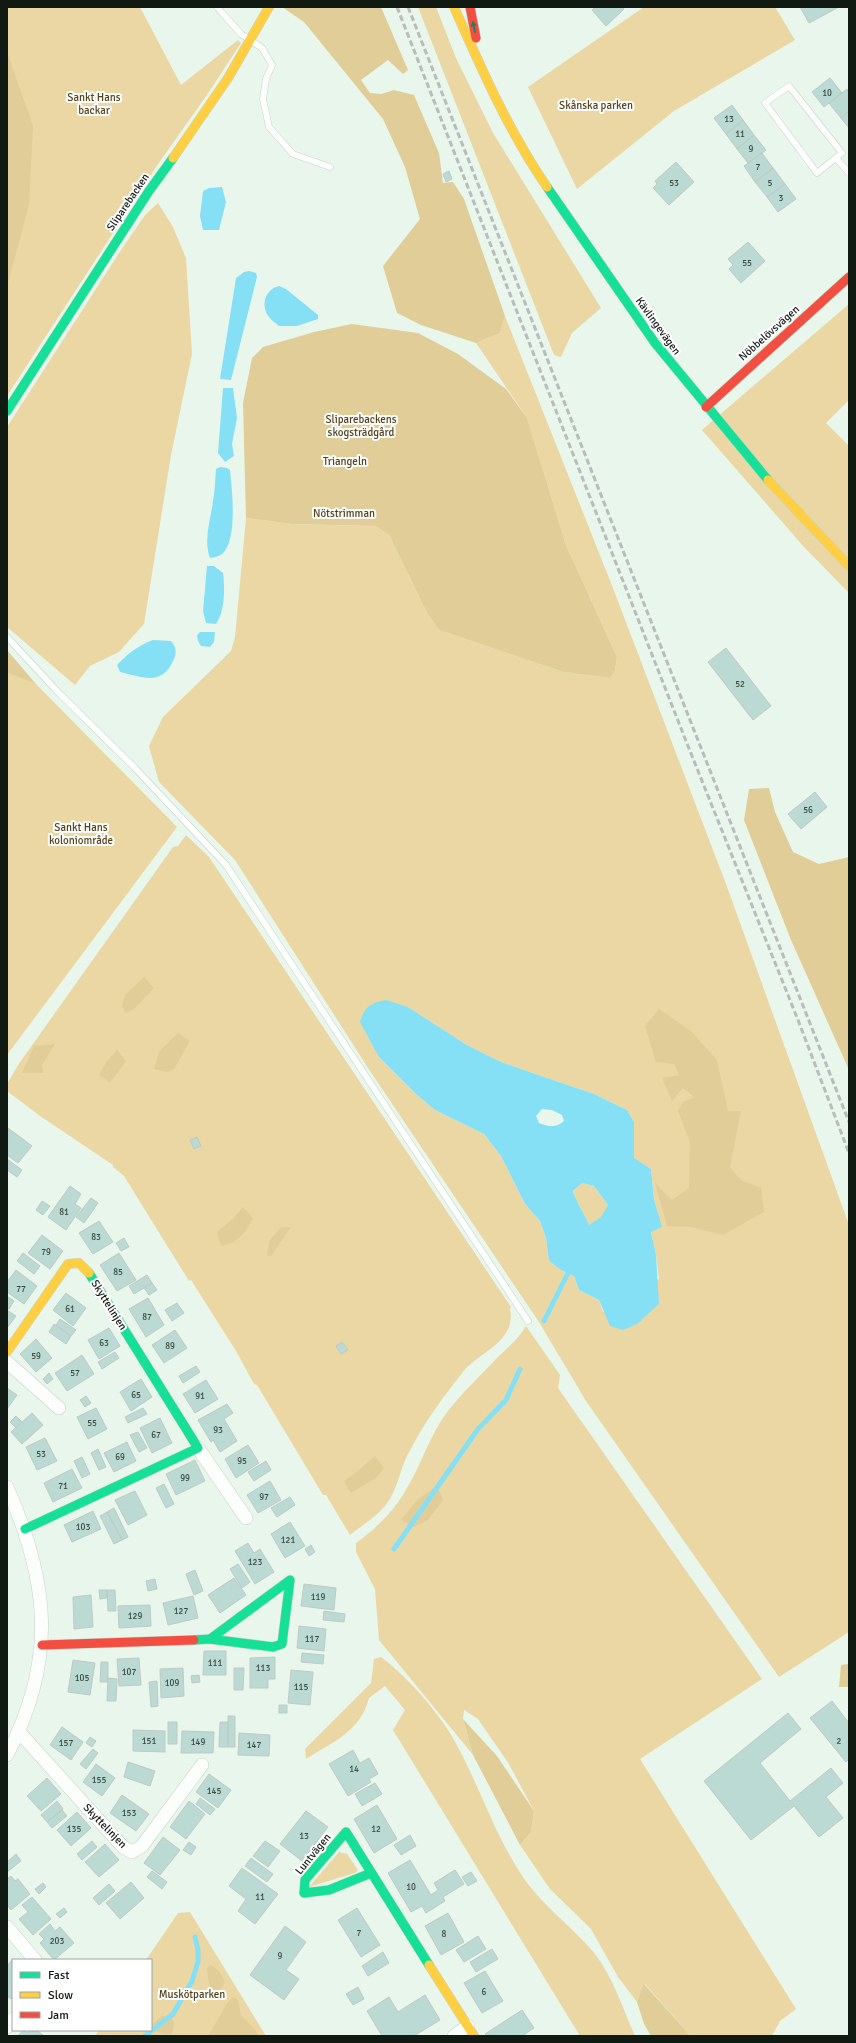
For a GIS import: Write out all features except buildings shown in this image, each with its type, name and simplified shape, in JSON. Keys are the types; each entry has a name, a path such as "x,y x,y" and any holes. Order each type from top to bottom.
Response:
{"street":[{"name":"Sliparebacken","path":"7,411 148,191 173,160 251,40 269,7"},
{"name":"Kävlingevägen","path":"454,7 501,112 529,161 655,343 753,463 849,566"},
{"name":"Kävlingevägen","path":"470,7 484,74"},
{"name":"Nöbbelövsvägen","path":"706,407 849,277"},
{"name":"Skyttelinjen","path":"7,1352 68,1264 79,1263 88,1271 198,1448 246,1518"},
{"path":"7,1362 59,1408"},
{"path":"25,1529 198,1448"},
{"path":"7,1488 25,1529 35,1565 42,1607 42,1645 33,1690 19,1732 7,1755"},
{"path":"42,1645 210,1639 273,1647 282,1644 290,1580 210,1639"},
{"name":"Skyttelinjen","path":"19,1732 123,1847 132,1852 142,1846 202,1765"},
{"name":"Luntvägen","path":"371,1873 323,1891 311,1894 304,1893 305,1880 346,1832 471,2031"},
{"path":"7,1927 34,1959"},
{"path":"454,2036 471,2031"}],"lane":[{"path":"217,7 241,34 262,48 272,65 266,79 263,99 269,127 293,154 330,167"},
{"path":"789,86 842,153 836,158 817,173 765,103 789,86"},
{"path":"836,158 849,173"},
{"path":"7,637 57,691 139,772 226,866 528,1321"}],"green space":[{"name":"Sankt Hans backar","path":"7,7 140,7 181,85 238,40 241,43 209,92 156,167 7,396"},
{"path":"282,7 381,7 408,70 403,74 388,60 361,80 370,93 381,94 394,90 414,95 439,153 443,183 453,182 464,199 505,316 500,333 476,343 421,325 397,313 383,266 420,219 405,167 383,119 304,22"},
{"path":"418,7 436,7 456,58 493,133 601,308 572,333 561,357 554,355"},
{"name":"Skånska parken","path":"644,7 775,7 795,40 674,111 577,189 528,87"},
{"path":"7,52 33,126 29,205 7,287"},
{"path":"158,203 173,227 186,258 192,354 171,455 144,624 119,652 90,666 75,685 7,627 7,427 119,253 145,215"},
{"path":"849,304 849,400 826,423 849,446 849,593 804,547 702,430"},
{"path":"505,316 611,583 726,884 849,1225 849,1632 779,1677 586,1401 539,1322 370,1071 235,860 159,782 149,746 163,717 231,651 235,637 246,518 291,524 375,526 389,535 427,613 439,630 563,672 610,678 615,671 617,657 566,545 527,418 476,343 500,333","holes":["408,1007 467,1045 501,1062 594,1094 627,1110 634,1122 634,1159 651,1169 654,1199 658,1213 651,1232 656,1254 659,1279 603,1312 599,1300 579,1290 574,1276 561,1270 549,1261 546,1238 540,1221 525,1204 501,1156 484,1134 435,1110 417,1095 379,1057"]},
{"name":"Sliparebackens skogsträdgård","path":"352,324 418,333 458,354 506,389 527,418 566,545 617,657 615,671 610,678 563,672 439,630 427,613 389,535 375,526 291,524 246,518 243,403 252,358 263,347 314,332"},
{"path":"7,650 36,684 7,673"},
{"name":"Sankt Hans koloniområde","path":"7,673 36,684 177,827 7,1055"},
{"path":"769,788 775,812 793,852 819,864 849,857 849,1070 791,940 744,820 749,789"},
{"path":"186,835 209,857 511,1307 511,1320 508,1330 495,1346 462,1373 440,1402 408,1454 393,1494 385,1506 350,1535 326,1495 323,1495 257,1385 254,1384 236,1351 191,1280 189,1281 124,1176 113,1167 113,1165 40,1116 7,1091 7,1084 18,1065 173,847 178,846"},
{"path":"144,977 154,988 133,1010 126,1013 122,1006 125,995"},
{"path":"659,1009 691,1031 717,1060 728,1111 741,1111 730,1167 741,1180 761,1188 764,1212 723,1235 691,1227 667,1226 655,1183 672,1200 689,1188 690,1142 678,1111 683,1102 694,1097 683,1088 672,1101 662,1078 679,1075 674,1064 656,1062 645,1026"},
{"path":"178,1033 190,1041 174,1069 167,1072 154,1069 159,1052"},
{"path":"55,1044 42,1065 43,1073 22,1073 34,1046"},
{"path":"117,1050 126,1061 110,1083 99,1075 107,1061"},
{"path":"582,1183 594,1186 608,1205 602,1219 589,1226 573,1191"},
{"path":"243,1207 253,1218 251,1223 236,1240 221,1246 217,1232 233,1219"},
{"path":"281,1227 291,1227 271,1256 267,1255 269,1241"},
{"path":"526,1326 560,1375 558,1388 762,1679 640,1759 796,2009 780,2021 772,2036 689,2036 645,1984 637,2002 618,1977 591,1929 550,1889 520,1845 531,1832 534,1811 509,1764 478,1719 464,1710 463,1719 473,1755 379,1640 375,1589 356,1552 356,1543 391,1512 402,1496 436,1429 448,1411 471,1385 516,1340"},
{"path":"375,1456 384,1468 376,1478 351,1493 344,1481"},
{"path":"437,1486 443,1500 428,1520 414,1527 401,1520 417,1500"},
{"path":"381,1657 409,1682 427,1702 450,1733 460,1750 501,1840 521,1874 537,1895 595,1954 612,1983 635,2036 580,2036 393,1730 405,1710 385,1686 369,1698 365,1710 359,1719 345,1734 306,1759 305,1749 371,1683 374,1659"},
{"path":"849,1664 849,1687 839,1687 841,1665"},
{"path":"463,1719 497,1756 534,1811 531,1832 520,1845 473,1755"},
{"path":"339,1852 347,1854 358,1870 355,1873 309,1887"},
{"name":"Muskötparken","path":"190,1912 266,2036 95,2036 98,2031 152,2031 152,1959 147,1959 178,1913"},
{"path":"211,1965 219,1971 225,1982 222,1988 216,1992 211,1988 208,1980 207,1968"},
{"path":"644,1984 688,2033 689,2036 651,2036 644,2024 637,2002"},
{"path":"233,1997 238,2000 241,2015 259,2036 208,2036 228,2002"},
{"path":"162,2016 172,2018 174,2024 172,2034 160,2033 155,2030 152,2024"}],"water":[{"path":"222,187 226,202 219,230 203,230 200,216 203,191 209,188"},
{"path":"249,271 256,273 257,277 231,380 220,379 236,278 244,272"},
{"path":"279,286 286,289 318,315 318,319 297,326 279,326 273,321 266,313 265,298 270,291"},
{"path":"223,388 233,388 237,418 232,444 234,456 225,462 218,453"},
{"path":"220,467 230,470 233,502 232,527 227,547 222,554 210,558 207,536 214,493 216,469"},
{"path":"207,566 214,566 223,573 223,606 216,624 206,623 203,611"},
{"path":"200,632 215,632 214,642 210,647 201,646 197,635"},
{"path":"153,640 171,641 176,650 174,659 164,674 151,678 120,672 117,665 121,661 138,647"},
{"path":"386,1000 408,1007 467,1045 501,1062 594,1094 627,1110 634,1122 634,1158 651,1169 654,1199 662,1227 651,1232 656,1254 659,1304 637,1324 623,1330 610,1326 599,1300 579,1290 574,1276 561,1270 549,1261 546,1238 540,1221 525,1204 501,1156 484,1134 435,1110 417,1095 379,1057 360,1022 364,1012 369,1006","holes":["542,1109 552,1110 562,1115 564,1121 558,1125 552,1126 539,1123 536,1116","582,1183 594,1186 608,1205 601,1217 589,1225 573,1191"]}],"waterway":[{"path":"544,1321 568,1273"},
{"path":"394,1549 478,1429 506,1400 520,1369"},
{"path":"152,2030 173,2014 192,1981 198,1962 198,1950 195,1937"},
{"path":"145,2036 151,2031"}],"railway":[{"path":"397,7 686,741 798,1020 849,1153"},
{"path":"408,7 849,1122"}],"traffic: fast":[{"path":"7,411 149,191 173,158"},
{"path":"547,187 655,343 768,480"},
{"path":"25,1529 198,1448 89,1273"},
{"path":"194,1640 210,1639 273,1647 282,1644 290,1580 210,1639"},
{"path":"371,1873 329,1890 304,1893 305,1880 346,1832 429,1965"}],"traffic: slow":[{"path":"173,158 228,78 269,7"},
{"path":"454,7 485,77 508,122 547,187"},
{"path":"768,480 849,566"},
{"path":"7,1352 68,1264 79,1263 89,1273"},
{"path":"429,1965 474,2036"}],"traffic: jam":[{"path":"470,7 476,38"},
{"path":"706,407 849,277"},
{"path":"42,1645 194,1640"}],"park label":[{"name":"Triangeln","path":"345,461"},
{"name":"Nötstrimman","path":"344,513"}]}
